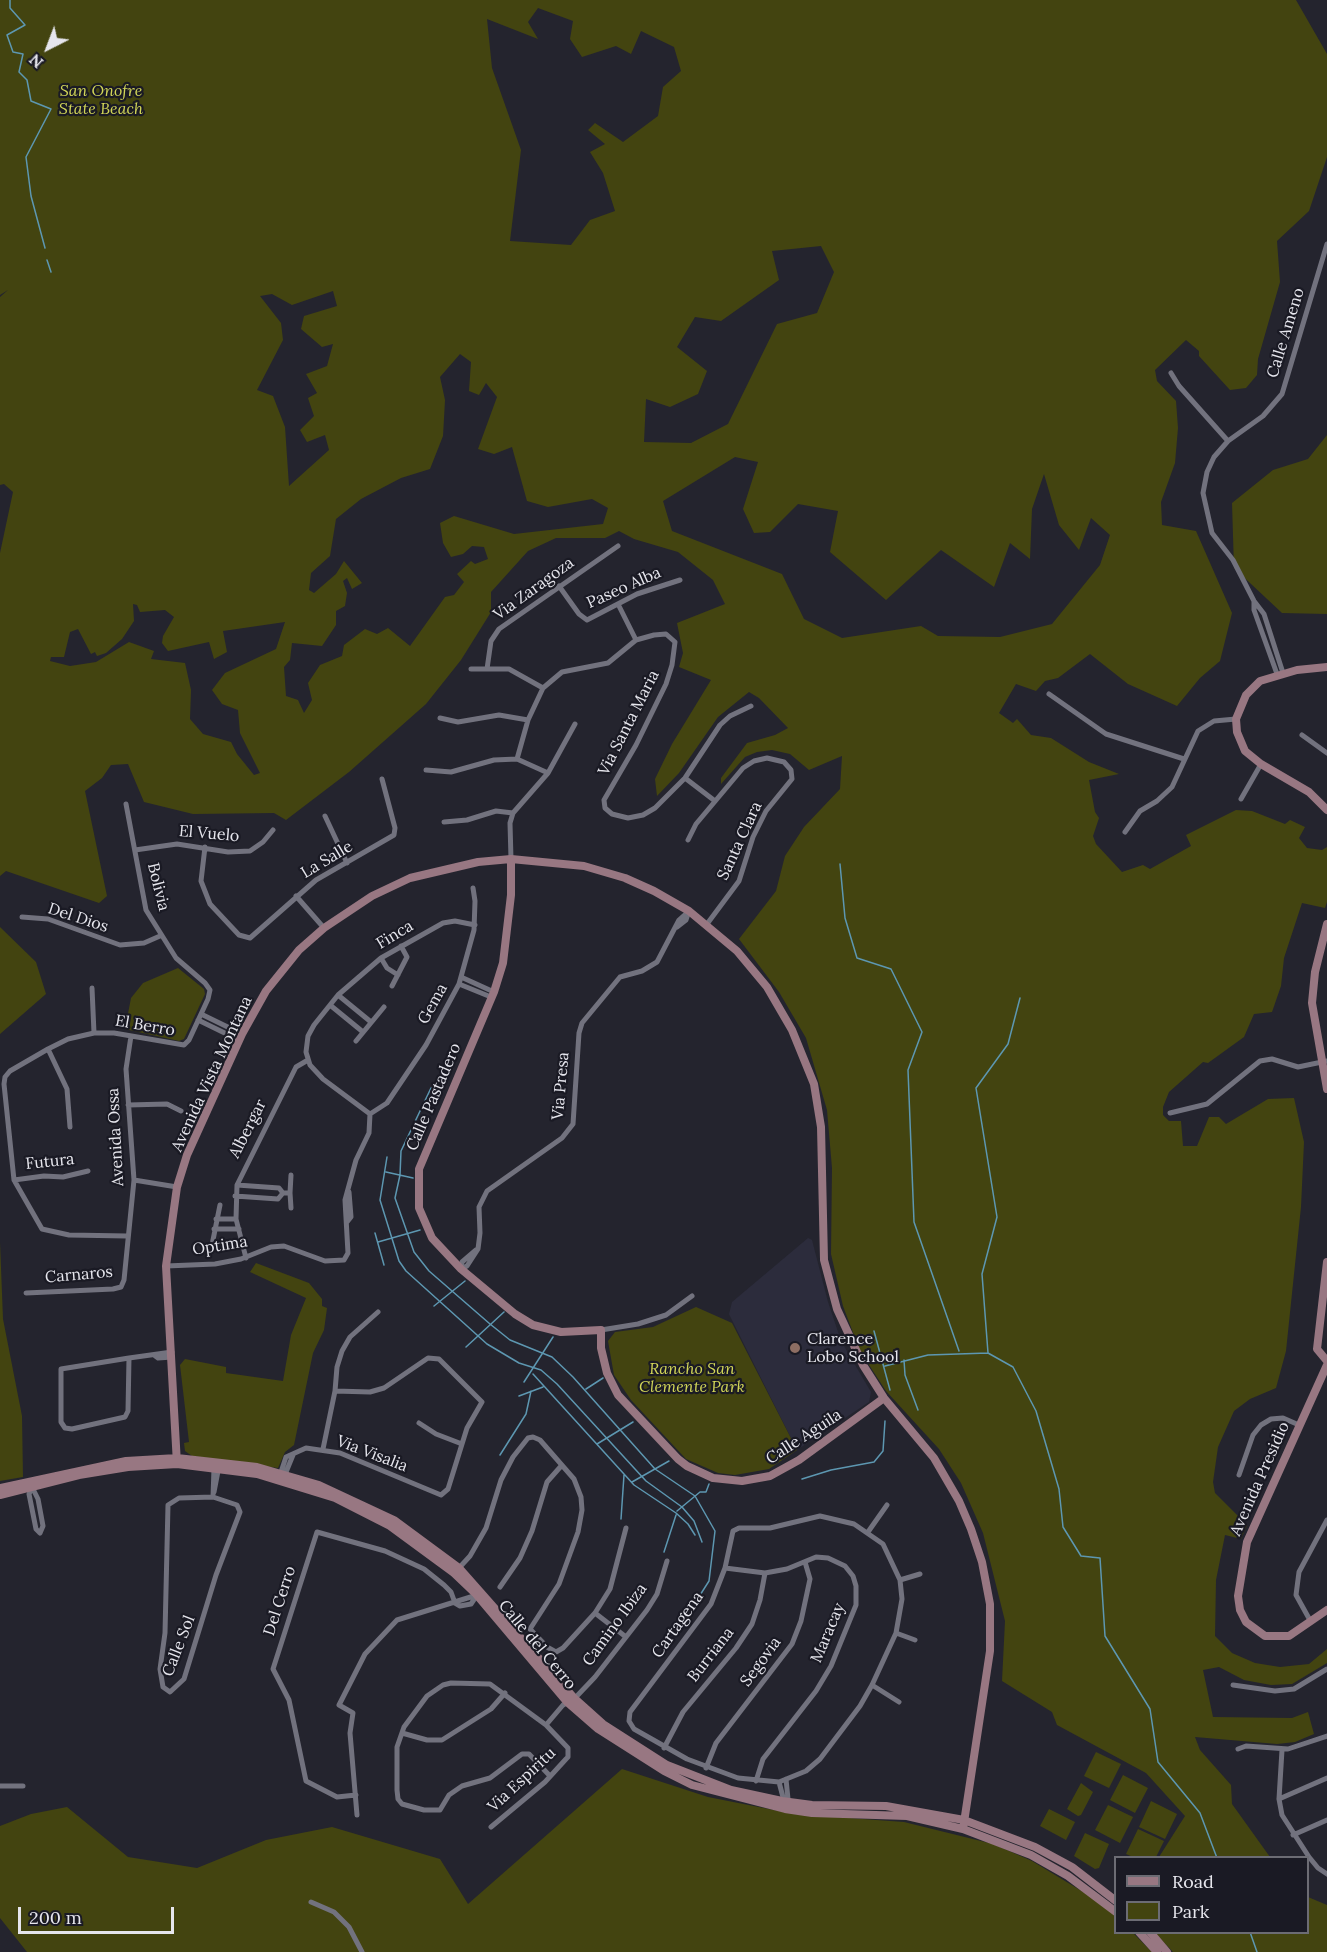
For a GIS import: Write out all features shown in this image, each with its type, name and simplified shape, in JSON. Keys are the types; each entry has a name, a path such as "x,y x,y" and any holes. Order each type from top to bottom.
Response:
{"street":[{"name":"Calle Ameno","path":"1280,674 1264,614 1254,601 1233,560 1212,532 1205,510 1203,493 1207,471 1214,457 1228,441 1263,416 1282,394 1327,244"},
{"path":"1171,373 1179,386 1228,441"},
{"name":"Via Zaragoza","path":"487,669 491,641 499,629 618,546"},
{"name":"Paseo Alba","path":"559,586 586,620 618,604 680,579"},
{"path":"618,604 636,640"},
{"name":"Via Santa Maria","path":"517,759 528,720 543,688 562,672 608,663 636,640 666,634 675,642 676,647 666,684 628,759 607,793 604,808 612,814 628,818 643,815 670,795 685,778 720,725 730,716 751,706"},
{"path":"1326,806 1293,781 1261,764 1245,751 1237,732 1236,719 1246,695 1260,681 1280,674 1327,667"},
{"path":"471,669 509,669 543,688"},
{"path":"1049,694 1106,734 1184,759"},
{"path":"440,718 458,722 499,715 528,720"},
{"path":"1125,832 1140,811 1157,801 1172,786 1198,731 1214,722 1236,719"},
{"path":"444,822 467,820 496,811 513,813 527,794 548,773 575,724"},
{"path":"1302,735 1327,753"},
{"name":"Santa Clara","path":"688,840 715,801 743,768 754,761 767,758 784,762 791,770 792,778 766,811 753,837 738,881 707,924"},
{"path":"426,770 451,772 494,760 517,759 548,773"},
{"path":"1241,799 1261,764"},
{"path":"685,778 715,801"},
{"name":"La Salle","path":"205,847 201,881 210,904 239,935 250,938 316,880 394,835 395,828 382,779"},
{"name":"Bolivia","path":"126,804 146,910 160,936 176,958 206,983 210,990 200,1017"},
{"name":"Calle Pastadero","path":"513,813 510,823 511,859 507,936 503,963 419,1169 419,1208 425,1226 444,1253 461,1269 515,1314 533,1325 561,1332 602,1330 638,1324 666,1315 692,1296"},
{"path":"325,816 347,863"},
{"name":"El Vuelo","path":"135,850 177,844 228,852 250,851 263,842 273,830"},
{"name":"Avenida Vista Montana","path":"177,1461 165,1266 177,1188 187,1155 241,1037 266,991 299,951 324,928 372,896 410,878 467,864 511,859 584,866 625,878 688,911 707,924 737,951 767,987 792,1030 814,1084 821,1127 821,1227 829,1284 846,1334 885,1398 934,1458 947,1479 971,1528 982,1562 990,1604 990,1651 964,1825"},
{"name":"Gema","path":"370,1114 387,1103 426,1044 459,984 470,954 475,925 473,888"},
{"path":"296,896 324,928"},
{"name":"Via Presa","path":"461,1269 462,1262 478,1249 479,1207 487,1191 562,1138 573,1124 579,1033 582,1023 620,977 642,971 657,962 681,917 688,911"},
{"name":"Del Dios","path":"22,916 48,920 120,945 144,943 160,936"},
{"name":"Finca","path":"308,1060 308,1036 330,1005 338,995 381,958 443,923 455,921 475,925"},
{"path":"1327,924 1315,972 1312,1003 1324,1061 1327,1089"},
{"path":"392,986 407,957 400,946"},
{"path":"381,958 387,968 398,975"},
{"path":"461,977 492,994"},
{"path":"459,984 492,994"},
{"path":"92,988 94,1033"},
{"path":"338,995 370,1022"},
{"path":"330,1005 363,1032"},
{"path":"356,1041 384,1007"},
{"path":"200,1017 241,1037"},
{"name":"El Berro","path":"14,1180 5,1077 68,1039 94,1033 131,1036 184,1045 189,1040 200,1017"},
{"name":"Avenida Ossa","path":"127,1236 134,1180 126,1069 131,1036"},
{"path":"48,1049 67,1089 70,1127"},
{"path":"1170,1113 1207,1104 1260,1061 1272,1059 1298,1067 1324,1061"},
{"path":"308,1060 323,1079 370,1114"},
{"name":"Albergar","path":"246,1258 236,1219 237,1185 267,1120 297,1067 308,1060"},
{"path":"128,1105 167,1104 181,1112"},
{"name":"Optima","path":"165,1266 214,1264 246,1258 271,1247 284,1246 325,1261 344,1260 348,1252 347,1222 344,1216 345,1200 356,1160 369,1133 370,1114"},
{"name":"Futura","path":"14,1180 44,1176 63,1177 88,1171"},
{"path":"291,1175 291,1209"},
{"path":"14,1180 42,1229 69,1235 127,1236"},
{"path":"134,1180 177,1188"},
{"path":"237,1185 279,1188 283,1193"},
{"path":"283,1193 290,1193"},
{"path":"235,1196 278,1199 283,1193"},
{"path":"212,1245 220,1205"},
{"path":"216,1219 236,1219"},
{"path":"214,1229 239,1229"},
{"name":"Carnaros","path":"26,1293 121,1287 124,1280 127,1236"},
{"path":"1327,1262 1317,1349 1327,1363"},
{"path":"323,1449 335,1391 337,1367 350,1337 378,1312"},
{"name":"Calle Aguila","path":"602,1330 601,1348 607,1373 618,1395 678,1459 687,1466 713,1478 742,1481 770,1476 800,1460 885,1398"},
{"path":"129,1358 126,1417 72,1429 65,1428 61,1422 61,1369 129,1358 154,1355 158,1358 172,1354"},
{"path":"335,1391 370,1392 384,1388 433,1357 439,1359 482,1402 467,1428 462,1444 436,1434 419,1423"},
{"name":"Avenida Presidio","path":"1327,1363 1247,1542 1238,1596 1240,1610 1246,1622 1265,1636 1289,1636 1327,1610"},
{"path":"1239,1475 1253,1436 1261,1425 1271,1419 1283,1418 1299,1425"},
{"path":"456,1570 479,1542 486,1528 501,1480 513,1457 528,1438 533,1437 540,1440 574,1479 581,1497 582,1510 578,1532 559,1584 530,1629 556,1652 563,1648 595,1613 610,1589 626,1528"},
{"name":"Via Visalia","path":"282,1476 293,1455 306,1448 323,1449 441,1495 448,1489 462,1444"},
{"name":"Calle del Cerro","path":"0,1488 177,1461 282,1476 364,1512 456,1570 480,1594 570,1700 667,1765 731,1790 785,1805 903,1808 1035,1846 1072,1868 1114,1900"},
{"path":"500,1587 520,1558 532,1531 547,1482 562,1465"},
{"path":"214,1495 217,1466"},
{"path":"31,1484 38,1499 43,1526 40,1533 36,1529 29,1494 31,1484"},
{"name":"Calle del Cerro","path":"0,1495 31,1484"},
{"name":"Calle Sol","path":"214,1495 237,1505 240,1512 216,1575 184,1679 170,1692 163,1687 160,1669 165,1633 168,1505 179,1498 214,1495"},
{"path":"664,1748 706,1768 756,1781 783,1780 806,1771 820,1759 860,1706 872,1685 896,1633 902,1614 900,1580 894,1563 883,1544 868,1532 887,1505"},
{"name":"Cartagena","path":"664,1748 630,1725 629,1715 711,1604 725,1568 732,1532 737,1529 770,1528 820,1516 835,1518 868,1532"},
{"path":"1311,1622 1296,1595 1299,1572 1327,1520"},
{"name":"Del Cerro","path":"356,1795 337,1797 306,1781 289,1700 273,1669 316,1532 386,1551 424,1569 451,1592 455,1603"},
{"name":"Maracay","path":"725,1568 765,1573 816,1557 828,1558 844,1566 853,1576 856,1586 856,1605 831,1666 816,1691 763,1759 756,1781"},
{"name":"Camino Ibiza","path":"546,1725 595,1677 626,1637 657,1593 667,1561"},
{"name":"Segovia","path":"706,1768 716,1743 792,1644 801,1621 810,1579 805,1562"},
{"name":"Burriana","path":"664,1748 683,1712 736,1648 752,1624 760,1600 765,1573"},
{"path":"900,1580 920,1574"},
{"path":"455,1603 467,1607 480,1594"},
{"path":"357,1815 350,1733 353,1713 339,1705 365,1653 397,1620 455,1603 470,1595 480,1594"},
{"path":"595,1613 626,1637"},
{"path":"896,1633 915,1640"},
{"path":"1233,1685 1275,1691 1294,1689 1327,1669"},
{"path":"546,1725 505,1693 483,1682 443,1686 428,1696 402,1733 397,1747 398,1799 402,1804 424,1810 440,1810 449,1795 462,1786 490,1778 522,1754 529,1754 550,1776"},
{"path":"872,1685 899,1702"},
{"path":"402,1733 426,1740 442,1740 491,1708 505,1693"},
{"name":"Via Espiritu","path":"491,1827 504,1819 568,1757 569,1750 564,1742 546,1725"},
{"path":"1238,1749 1246,1746 1282,1750 1327,1736"},
{"path":"1282,1750 1279,1800 1282,1815 1309,1856"},
{"path":"1279,1800 1327,1778"},
{"path":"783,1780 788,1799 785,1805"},
{"path":"0,1786 23,1786"},
{"path":"1293,1835 1327,1820"},
{"name":"Calle del Cerro","path":"964,1825 1032,1855 1068,1876 1114,1910"},
{"path":"1309,1856 1318,1868 1327,1874"},
{"path":"311,1902 334,1912 349,1927 362,1952"},
{"path":"1141,1934 1157,1952"},
{"path":"1152,1934 1167,1952"}],"shaded area":[{"name":"Clarence Lobo School","path":"808,1238 812,1240 841,1341 871,1392 869,1402 797,1450 729,1314 732,1302"}],"green space":[{"name":"San Onofre State Beach","path":"0,0 1296,0 1327,54 1327,157 1309,211 1277,241 1280,282 1258,359 1257,375 1246,388 1230,390 1199,356 1199,351 1186,340 1155,370 1157,381 1176,401 1178,428 1175,463 1161,502 1162,525 1196,531 1232,613 1220,661 1200,678 1177,706 1128,684 1090,654 1058,678 1045,681 1036,691 1016,684 999,713 1013,723 1017,719 1031,735 1051,738 1089,762 1119,774 1089,780 1095,812 1099,818 1093,836 1096,844 1122,872 1143,865 1150,869 1191,846 1186,835 1236,810 1252,811 1285,824 1290,820 1305,827 1299,838 1307,848 1322,850 1327,847 1327,902 1325,908 1302,903 1284,958 1281,986 1272,1012 1254,1014 1244,1037 1208,1063 1203,1062 1169,1092 1163,1107 1163,1115 1169,1121 1181,1121 1183,1146 1197,1146 1209,1117 1219,1117 1226,1124 1268,1099 1294,1098 1304,1142 1301,1207 1286,1351 1276,1388 1250,1399 1234,1411 1218,1447 1213,1482 1215,1493 1247,1525 1241,1539 1225,1535 1216,1580 1215,1636 1232,1653 1255,1663 1280,1667 1309,1664 1327,1649 1327,1663 1292,1684 1271,1685 1244,1680 1219,1667 1203,1670 1213,1717 1292,1718 1308,1712 1314,1734 1295,1742 1277,1744 1195,1737 1200,1750 1231,1785 1232,1804 1269,1856 1160,1856 1185,1816 1146,1773 1057,1725 1052,1712 1002,1681 1005,1621 983,1533 961,1483 939,1449 886,1391 860,1351 843,1306 831,1254 832,1168 827,1110 806,1038 779,992 739,939 776,891 785,856 804,827 840,789 842,756 809,770 790,754 772,750 757,752 745,757 721,784 721,778 747,743 775,735 788,728 759,698 749,692 718,717 679,773 657,796 655,779 672,744 711,680 679,667 683,653 677,623 725,604 713,580 678,552 634,539 619,531 605,538 556,538 528,551 491,592 491,612 461,660 426,704 349,772 286,820 274,813 193,814 144,802 128,764 111,765 102,778 85,791 107,896 99,903 6,871 0,876 0,553 13,492 4,484 0,485 0,297 8,290 0,295","holes":["538,8 573,21 570,39 582,57 616,46 631,54 641,31 674,47 681,71 663,87 658,116 623,142 595,123 588,130 605,144 590,152 603,173 615,211 590,220 571,245 510,241 521,150 492,68 487,19 538,39 528,22","821,246 834,272 817,313 777,324 728,424 691,443 644,442 646,399 670,407 698,394 707,371 677,347 695,317 721,321 779,280 772,251","333,291 337,306 304,316 301,329 322,347 333,344 327,366 306,374 317,393 308,398 314,416 300,430 307,442 325,435 329,450 289,486 285,427 273,396 257,390 283,340 281,323 260,296 272,294 292,305","460,354 471,362 469,391 479,395 486,383 497,397 478,449 494,454 512,447 527,501 548,507 592,499 608,508 603,524 514,534 454,516 440,523 443,543 451,557 463,554 472,546 484,547 488,559 475,564 471,561 457,574 464,582 454,595 445,597 410,646 388,628 377,634 365,629 344,645 342,656 320,665 308,683 312,700 304,713 298,700 286,696 284,667 290,660 292,643 322,646 336,625 336,611 345,606 347,593 343,581 347,578 352,589 362,583 344,561 336,574 314,593 309,590 311,573 330,556 336,519 361,499 401,478 430,469 443,436 445,400 440,377","735,457 758,462 743,509 754,533 770,532 798,504 838,511 830,552 886,600 941,550 994,587 1010,543 1030,559 1032,509 1044,474 1059,525 1079,550 1091,518 1110,535 1100,565 1052,624 1000,637 938,636 921,626 842,638 804,619 782,574 672,531 663,501","133,604 137,605 140,612 165,610 174,617 163,636 162,643 168,651 209,642 214,659 227,652 223,631 285,622 276,649 225,673 212,690 222,704 238,710 240,733 260,773 254,775 237,754 231,742 203,734 190,719 191,690 185,663 151,659 154,651 129,642 96,662 70,666 50,661 51,657 64,657 70,632 78,629 91,654 95,652 97,656 106,653 122,639 134,621"]},
{"path":"1327,435 1327,614 1282,613 1234,568 1232,503 1273,470 1308,459"},
{"path":"0,927 36,962 46,994 0,1034"},
{"path":"178,968 204,989 205,994 184,1039 179,1041 125,1029 131,998 143,983"},
{"path":"0,1242 3,1319 22,1416 23,1477 0,1481"},
{"path":"256,1263 309,1283 322,1299 322,1306 327,1308 324,1330 313,1353 294,1445 285,1452 278,1468 192,1456 185,1451 184,1443 189,1442 180,1365 185,1359 226,1367 226,1373 283,1381 291,1335 306,1298 250,1272"},
{"name":"Rancho San Clemente Park","path":"696,1307 732,1323 797,1450 769,1469 735,1475 718,1473 686,1459 631,1400 614,1375 608,1341 615,1332 653,1327"},
{"path":"1096,1752 1121,1764 1109,1788 1084,1776"},
{"path":"622,1769 708,1797 794,1814 904,1822 993,1844 1032,1861 1098,1901 1114,1915 1114,1934 1134,1934 1152,1952 27,1952 0,1918 0,1826 31,1814 67,1807 128,1857 197,1868 266,1840 332,1827 440,1859 468,1904"},
{"path":"1123,1775 1148,1788 1135,1813 1110,1800"},
{"path":"1081,1783 1093,1792 1081,1815 1078,1816 1067,1809"},
{"path":"1151,1801 1177,1814 1165,1839 1139,1827"},
{"path":"1108,1805 1133,1817 1120,1843 1095,1830"},
{"path":"1049,1809 1075,1822 1066,1840 1040,1826"},
{"path":"1138,1829 1164,1841 1156,1856 1126,1854"},
{"path":"1085,1833 1109,1844 1099,1868 1095,1869 1074,1856"},
{"path":"1309,1897 1327,1905 1327,1952 1173,1952 1156,1934 1309,1934"}],"waterway":[{"path":"10,0 10,8 25,25 7,35 13,52 23,54 19,72 27,80 31,101 51,109 26,157 31,196 45,248"},
{"path":"47,260 51,272"},
{"path":"840,864 845,918 857,958 891,969 922,1032 908,1070 914,1222 959,1351"},
{"path":"988,1353 982,1274 997,1217 976,1088 1008,1044 1020,998"},
{"path":"431,1088 401,1151 400,1175 395,1198 414,1252 429,1271 510,1340 552,1357 573,1377 655,1469 695,1496 715,1531 709,1581 695,1603"},
{"path":"387,1157 380,1200 399,1261 406,1271 487,1344 519,1363 541,1370 557,1384 646,1481 682,1507 694,1521 702,1542"},
{"path":"386,1172 413,1178"},
{"path":"378,1242 420,1230"},
{"path":"375,1233 384,1265"},
{"path":"434,1306 465,1281"},
{"path":"466,1347 504,1312"},
{"path":"874,1331 890,1390"},
{"path":"524,1382 553,1337"},
{"path":"885,1366 928,1355 988,1353 1013,1367 1036,1411 1059,1489 1063,1527 1081,1556 1100,1558 1105,1636 1150,1709 1158,1762 1200,1813 1216,1856"},
{"path":"904,1360 905,1375 918,1410"},
{"path":"533,1374 634,1485 676,1513 688,1524 695,1535"},
{"path":"586,1389 603,1378"},
{"path":"519,1396 543,1387"},
{"path":"500,1455 526,1414 531,1391"},
{"path":"802,1479 831,1470 874,1462 883,1451 885,1421"},
{"path":"597,1444 633,1422"},
{"path":"632,1482 669,1461"},
{"path":"621,1519 624,1475"},
{"path":"677,1511 700,1492 706,1492 709,1484"},
{"path":"664,1552 676,1515"},
{"path":"1251,1934 1257,1952"}],"place":[{"name":"Clarence Lobo School","path":"795,1348"}]}
